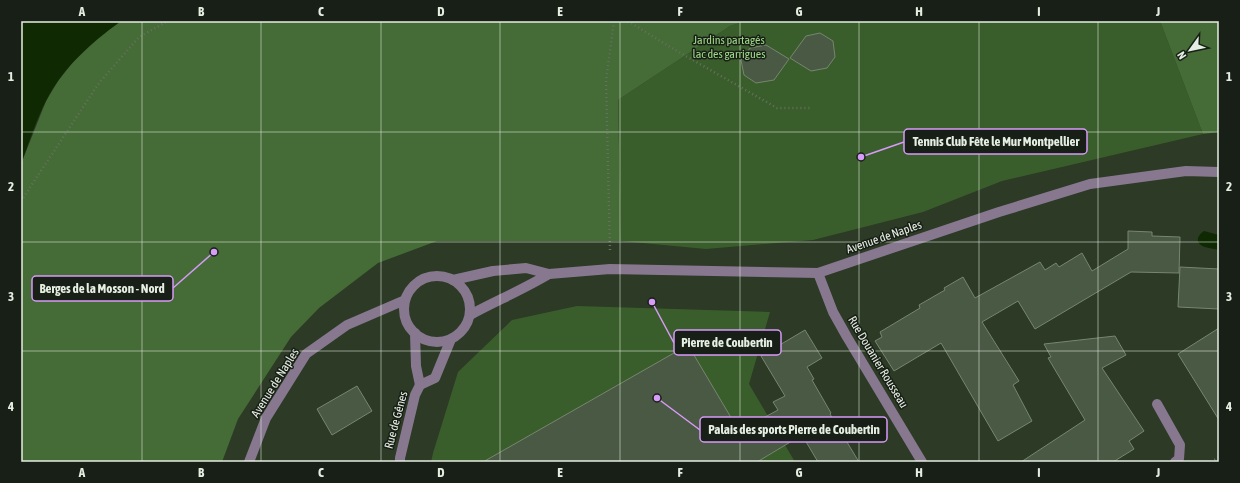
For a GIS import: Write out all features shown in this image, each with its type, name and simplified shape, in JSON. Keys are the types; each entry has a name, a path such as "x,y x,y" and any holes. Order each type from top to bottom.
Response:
{"street":[{"name":"Avenue de Naples","path":"454,280 493,270 526,268 549,274 610,269 818,273 999,212 1090,184 1186,172 1219,172"},
{"name":"Rue Douanier Rousseau","path":"818,273 833,312 922,462"},
{"name":"Avenue de Naples","path":"470,315 549,274"},
{"path":"433,276 442,276 454,280 468,295 470,315 466,324 456,336 451,339 440,342 424,339 415,333 408,323 404,311 405,300 413,286 422,279 433,276"},
{"name":"Avenue de Naples","path":"249,462 266,418 306,354 347,325 405,300"},
{"name":"Rue de Gênes","path":"415,333 416,366 420,385"},
{"name":"Rue de Gênes","path":"400,462 415,395 420,385 435,378 451,339"},
{"path":"1157,404 1180,445 1179,459 1176,462"}],"path":[{"path":"21,201 99,83 140,37 168,21"},
{"path":"610,269 606,81 614,21"},
{"path":"628,21 670,47 777,108 812,108"},
{"path":"1211,462 1219,457"}],"green space":[{"name":"Jardins partagés lac des garrigues","path":"746,21 1160,21 1203,134 1002,181 923,212 813,240 706,249 621,241 618,100 730,26"},
{"path":"577,306 770,312 749,384 795,462 431,462 458,372 512,320"}],"shaded area":[{"path":"21,21 121,21 79,56 61,77 42,108 21,164"},
{"path":"121,21 746,21 730,26 618,100 621,241 437,241 378,263 319,308 291,337 238,419 222,462 21,462 21,164 46,101 58,81 73,62 99,37"},
{"path":"1160,21 1219,21 1219,132 1203,134"},
{"path":"1204,231 1219,235 1219,250 1199,244 1198,238"}],"building":[{"path":"820,33 833,41 835,57 827,68 811,71 790,58 806,36"},
{"path":"766,45 789,59 774,80 756,83 744,75 741,60 750,48"},
{"path":"1128,231 1152,232 1152,236 1180,237 1179,273 1131,272 1035,329 1018,301 982,322 1019,381 1013,385 1032,421 998,441 941,343 894,371 875,341 882,337 880,332 920,308 919,305 945,290 944,288 963,277 975,298 1040,262 1045,270 1056,263 1059,267 1082,253 1092,271 1128,249"},
{"path":"1180,267 1219,269 1219,309 1178,307"},
{"path":"1219,328 1219,420 1178,354"},
{"path":"805,330 822,358 807,367 814,379 812,380 831,413 830,414 859,462 818,462 802,435 757,462 483,462 688,345 739,431 778,410 773,402 785,396 761,356"},
{"path":"1115,336 1126,355 1102,368 1144,431 1129,441 1134,449 1113,462 1021,462 1085,420 1048,358 1051,357 1044,344"},
{"path":"357,386 372,411 332,435 317,409"}],"place":[{"name":"Tennis Club Fête le Mur Montpellier","path":"861,157"},
{"name":"Berges de la Mosson - Nord","path":"214,252"},
{"name":"Pierre de Coubertin","path":"652,302"},
{"name":"Palais des sports Pierre de Coubertin","path":"657,398"}]}
